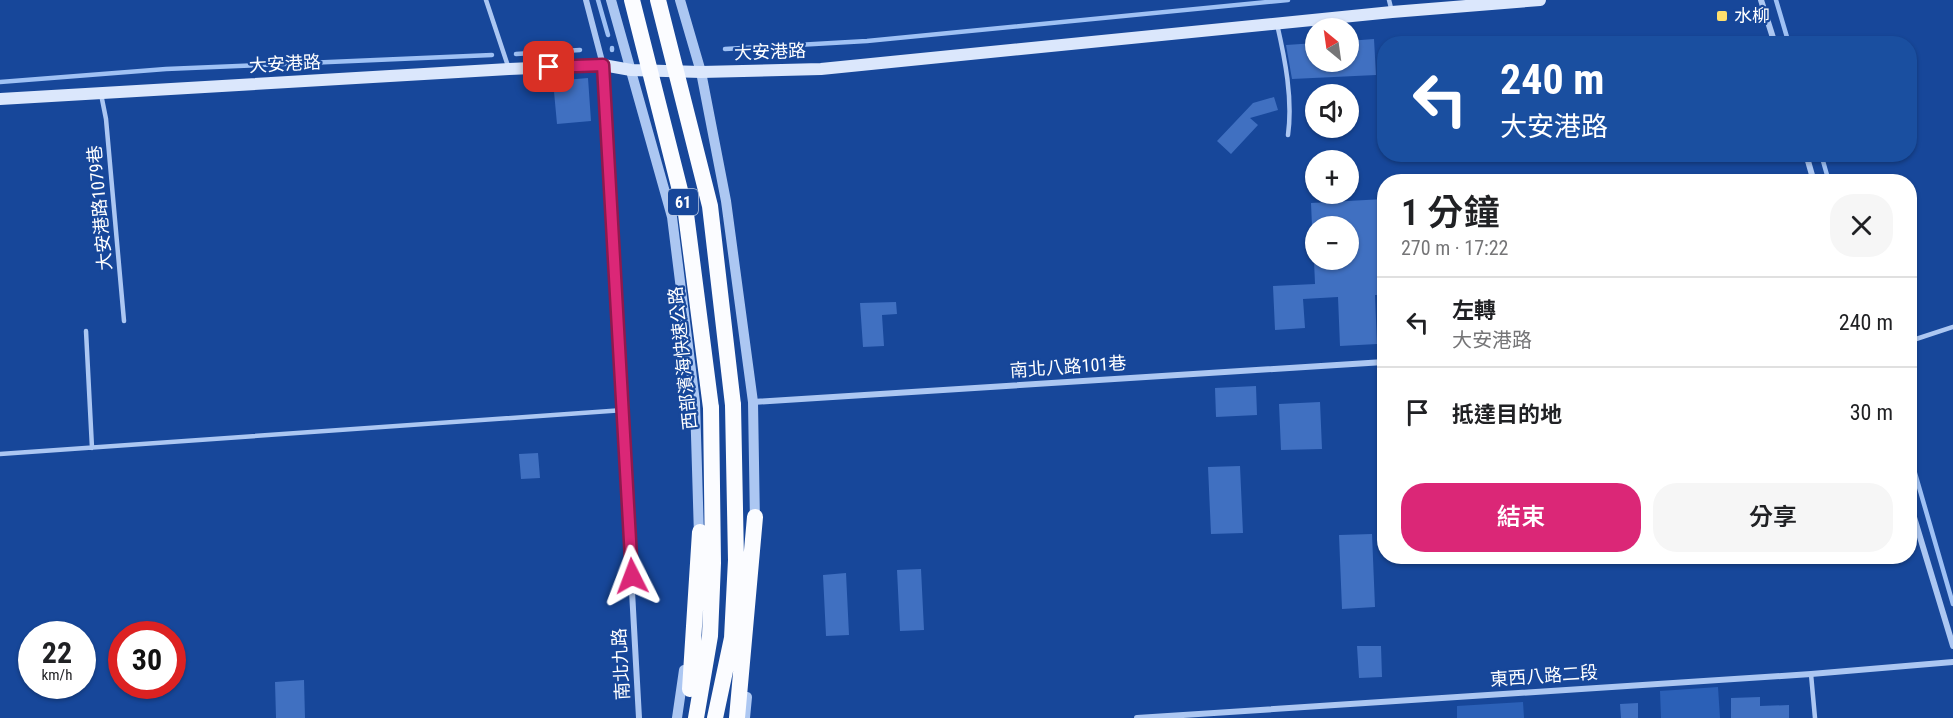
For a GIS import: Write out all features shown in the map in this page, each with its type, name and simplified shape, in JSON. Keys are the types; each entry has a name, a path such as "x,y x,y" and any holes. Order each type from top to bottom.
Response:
{"highway":[{"name":"西部濱海快速公路","path":"632,0 686,214 711,408 713,563 710,636 696,718"},
{"name":"61","path":"658,0 710,206 733,405 736,560 732,639 715,718"},
{"path":"737,718 754,517"},
{"path":"684,718 692,680 700,532"}],"main road":[{"name":"大安港路","path":"0,99 603,65 631,70 701,72 821,69 1277,24 1390,6 1540,0"}],"street":[{"name":"南北九路","path":"586,0 603,65 624,410 639,718"},
{"path":"611,0 672,217 695,402 700,532 693,559 690,630 677,718"},
{"path":"680,0 701,72 726,201 753,402 755,556 746,718"},
{"path":"1761,0 1772,36"},
{"name":"南北八路101巷","path":"753,402 1377,362"},
{"path":"1917,527 1953,646"},
{"name":"東西八路二段","path":"1137,718 1811,674 1953,662"}],"lane":[{"path":"486,0 509,69"},
{"path":"1277,24 1283,51 1291,116 1288,135"},
{"name":"大安港路1079巷","path":"101,93 106,119 124,321"},
{"path":"1917,339 1953,327"},
{"path":"86,331 92,448"},
{"path":"0,454 624,410"},
{"path":"1811,674 1815,718"}],"shaded area":[{"path":"1718,687 1720,718 1661,718 1660,691"},
{"path":"1523,702 1524,718 1457,718 1457,706"}],"building":[{"path":"1374,39 1376,75 1292,79 1286,45 1305,44 1305,72 1359,72 1359,40"},
{"path":"588,78 591,121 557,124 553,81"},
{"path":"1274,97 1278,110 1250,118 1258,125 1231,154 1217,141 1253,103"},
{"path":"1377,199 1377,295 1375,295 1377,344 1340,346 1338,297 1303,299 1305,328 1275,330 1273,286 1315,284 1314,270 1359,270 1359,216 1312,216 1311,204 1359,204 1359,200"},
{"path":"896,302 897,314 882,315 884,346 863,347 860,303"},
{"path":"1256,386 1257,415 1216,417 1215,388"},
{"path":"1320,402 1322,449 1281,450 1279,404"},
{"path":"538,453 540,478 521,479 519,454"},
{"path":"1240,466 1243,533 1211,534 1208,467"},
{"path":"1372,534 1375,607 1342,609 1339,535"},
{"path":"921,569 924,630 900,631 897,570"},
{"path":"846,573 849,635 826,636 823,575"},
{"path":"1357,646 1381,646 1382,677 1359,678"},
{"path":"304,680 305,718 276,718 275,682"},
{"path":"1760,697 1760,706 1789,705 1789,718 1731,718 1731,698"},
{"path":"1638,703 1638,718 1621,718 1620,704"}],"waterway":[{"path":"598,0 608,35"},
{"path":"725,49 867,41 1288,0"},
{"path":"1776,0 1787,36"},
{"path":"516,54 580,50"},
{"path":"0,82 166,69 492,55"},
{"path":"1823,162 1827,174"},
{"path":"1917,480 1953,604"}],"place":[{"name":"水柳","path":"1722,16"}],"route":[{"path":"549,67 603,65 632,576"}]}
